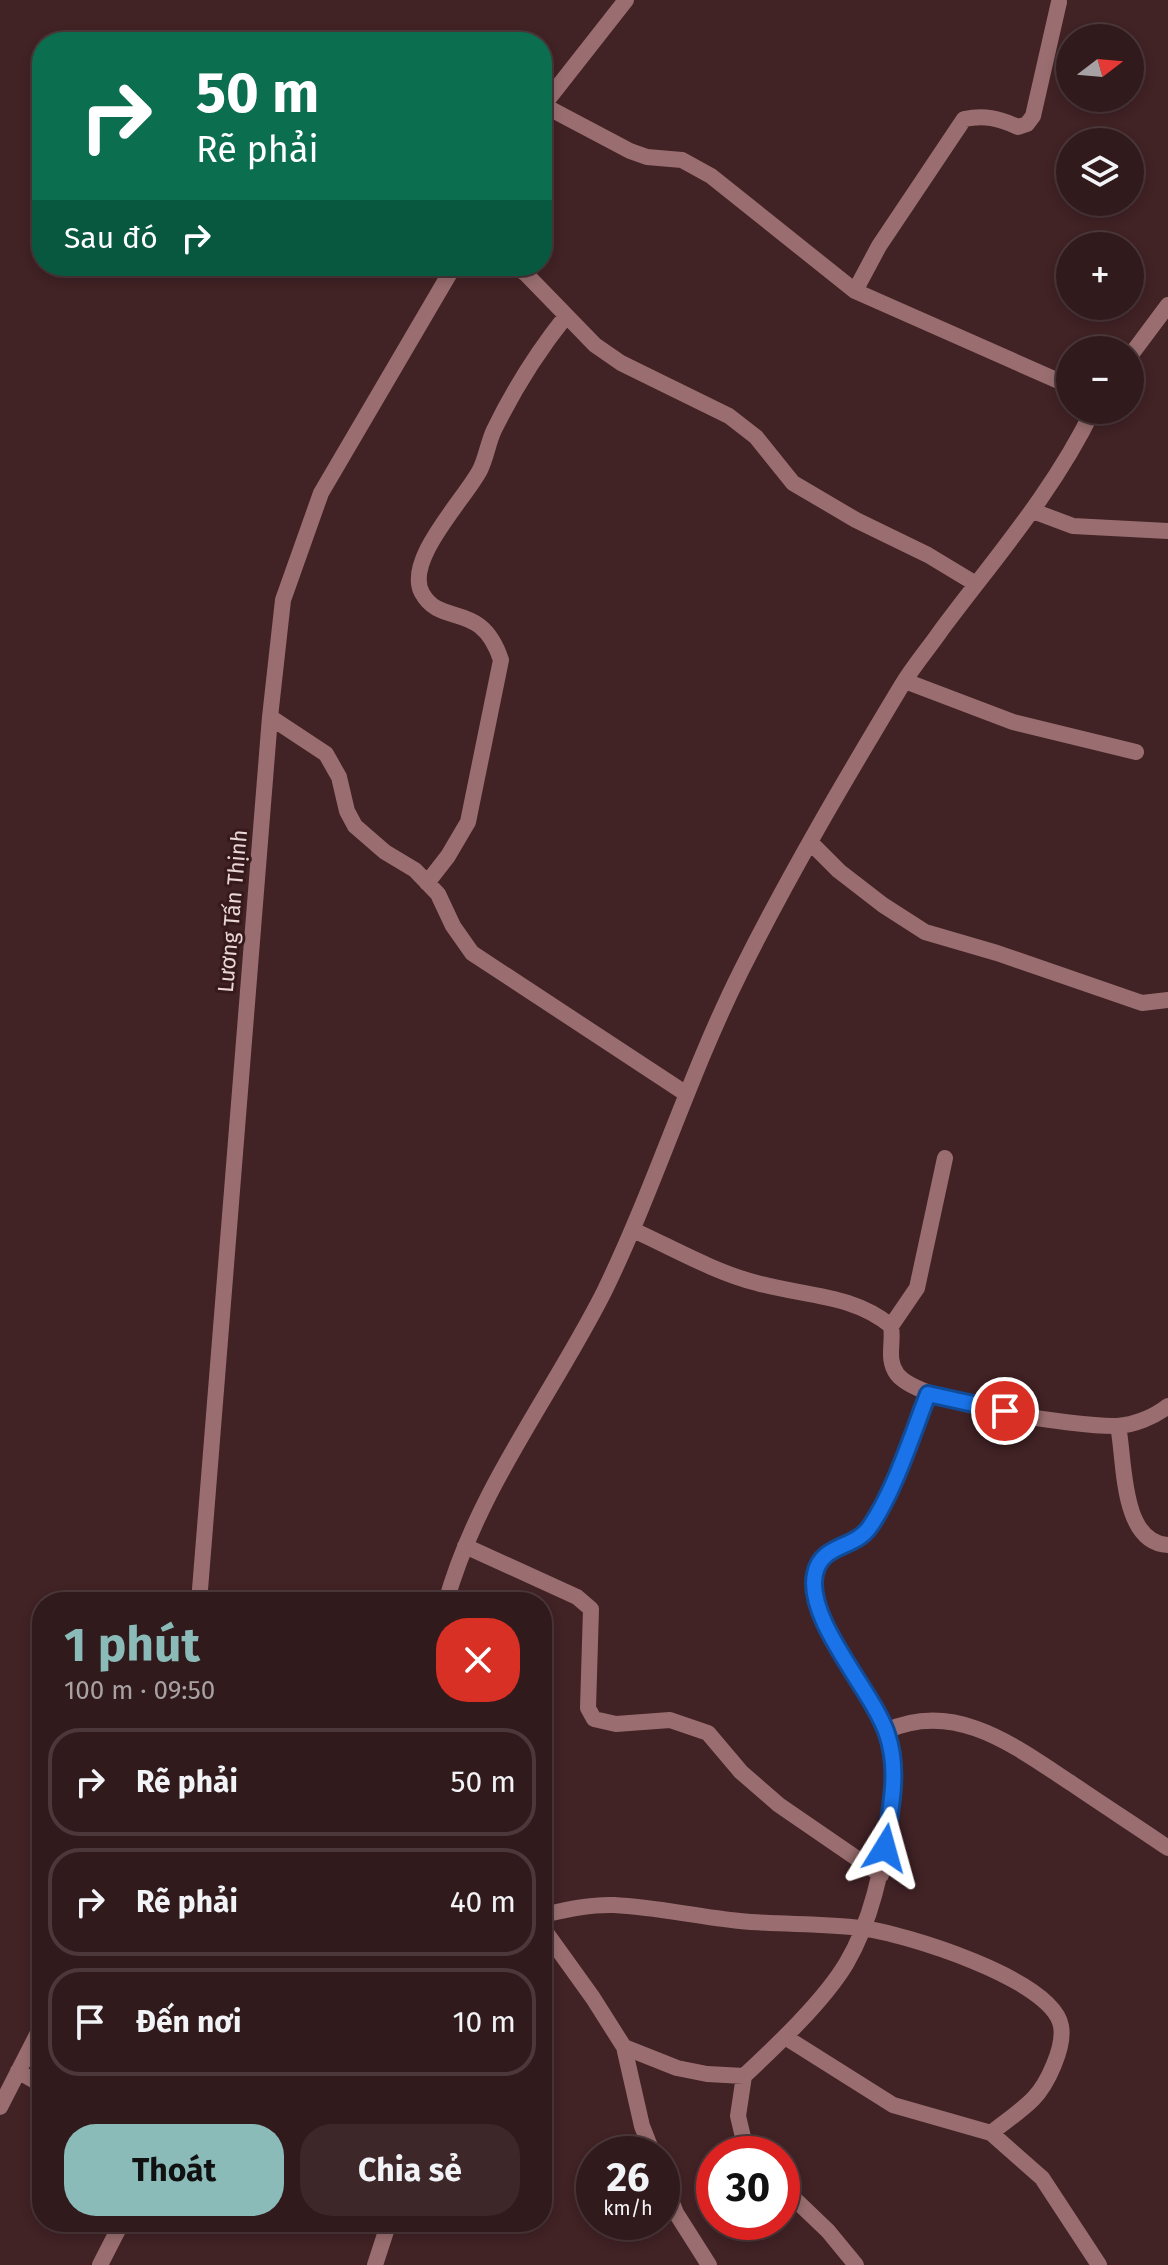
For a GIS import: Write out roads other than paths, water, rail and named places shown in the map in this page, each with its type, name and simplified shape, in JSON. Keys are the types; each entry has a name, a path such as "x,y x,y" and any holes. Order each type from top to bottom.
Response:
{"street":[{"path":"552,95 626,0"},
{"path":"855,291 879,246 964,119 980,116 1000,119 1018,127 1027,124 1033,116 1059,2"},
{"path":"552,111 630,151 647,157 682,160 711,176 855,291 1056,380"},
{"name":"Lương Tấn Thịnh","path":"200,1592 270,717 283,600 321,493 448,276"},
{"path":"524,276 595,345 621,363 729,416 756,437 793,483 976,584"},
{"path":"1144,337 1168,305"},
{"path":"427,883 468,822 501,660 494,639 485,628 465,617 432,606 421,592 419,570 429,547 480,469 493,431 541,347 566,316"},
{"path":"449,1592 482,1507 565,1366 633,1230 685,1093 741,971 905,681 1033,511 1072,455 1086,424"},
{"path":"1033,511 1073,526 1168,531"},
{"path":"905,681 1013,722 1136,752"},
{"path":"270,717 305,737 326,754 339,777 347,811 355,826 438,894 453,926 472,953 685,1093"},
{"path":"811,843 839,871 925,932 997,953 1142,1003 1168,1000"},
{"path":"945,1158 917,1288 891,1326 892,1364 898,1376 928,1394 1030,1417 1118,1426 1133,1424 1168,1406"},
{"path":"633,1230 756,1283 826,1296 861,1308 891,1326"},
{"path":"743,2136 738,2116 744,2076 785,2037 845,1965 881,1875 896,1768 886,1731 828,1631 813,1586 815,1570 823,1557 833,1548 860,1537 869,1528 900,1467 928,1394"},
{"path":"1118,1426 1125,1493 1131,1512 1145,1534 1160,1544 1168,1545"},
{"path":"465,1546 577,1597 591,1609 588,1708 594,1719 616,1724 670,1720 708,1733 741,1772 779,1805 881,1875"},
{"path":"886,1731 904,1722 926,1720 957,1722 996,1734 1168,1848"},
{"path":"552,1913 584,1906 613,1905 741,1921 862,1928 932,1946 997,1969 1034,1994 1057,2017 1061,2037 1053,2064 1036,2097 991,2133"},
{"path":"552,1941 624,2047 646,2136"},
{"path":"785,2037 893,2105 991,2133 1042,2178 1099,2265"},
{"path":"0,2107 32,2044"},
{"path":"624,2047 677,2068 707,2074 744,2076"},
{"path":"18,2071 32,2079"},
{"path":"800,2204 828,2231 856,2265"},
{"path":"680,2219 709,2265"},
{"path":"100,2265 117,2232"},
{"path":"375,2265 386,2232"}]}
